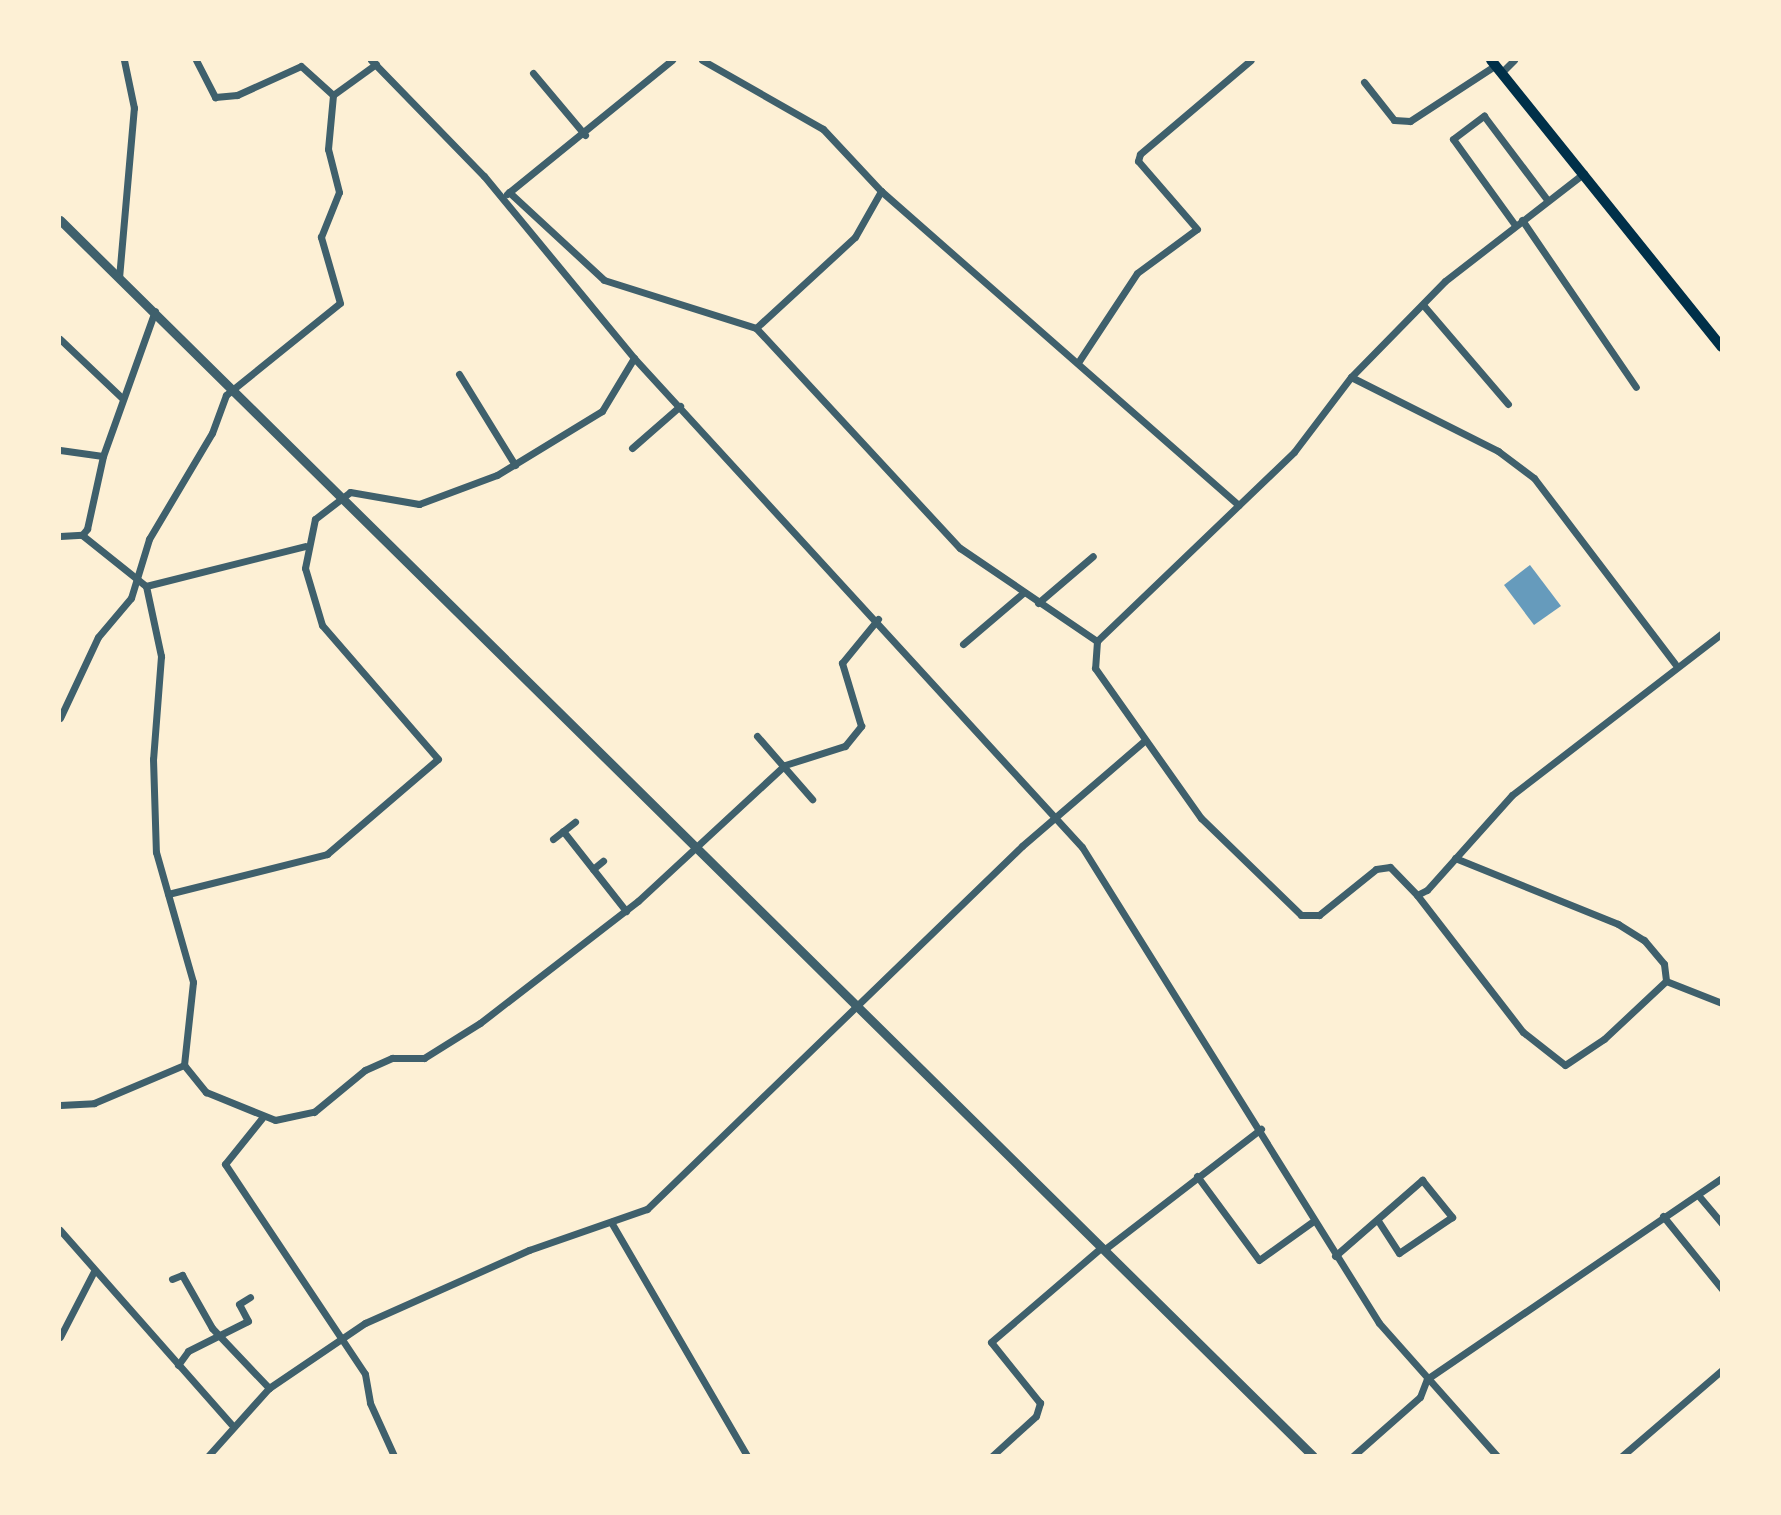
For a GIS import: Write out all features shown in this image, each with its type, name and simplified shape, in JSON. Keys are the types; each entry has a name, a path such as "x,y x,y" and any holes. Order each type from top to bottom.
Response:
{"main road":[{"path":"1496,66 1585,173 1721,347"}],"street":[{"path":"119,278 125,263 134,108 124,60"},
{"path":"196,60 215,97 237,95 301,66 333,95"},
{"path":"506,195 585,135 672,60"},
{"path":"702,60 823,129 881,191 1079,361 1239,505"},
{"path":"1079,361 1137,273 1197,229 1138,160 1140,154 1251,60"},
{"path":"1364,82 1394,120 1410,121 1496,66 1514,60"},
{"path":"60,718 89,653 137,582 149,539 233,387 340,303 341,292 322,252 339,192 328,149 333,95 373,62 506,195 604,280 756,328 960,548 1097,641"},
{"path":"533,74 585,135"},
{"path":"1548,201 1484,116 1453,139 1519,223 1636,387"},
{"path":"1585,173 1519,223 1424,306 1351,377 1294,452 1097,641 1095,668 1144,741 1201,818 1301,915 1319,915 1376,869 1390,867 1417,895 1523,1032 1565,1065 1604,1039 1666,981"},
{"path":"756,328 855,237 881,191"},
{"path":"506,195 634,358 1057,815 1261,1129 1312,1222 1379,1323 1497,1455"},
{"path":"60,220 233,387 1313,1455"},
{"path":"1424,306 1508,404"},
{"path":"82,535 103,456 155,311"},
{"path":"60,339 122,398"},
{"path":"168,894 327,854 438,759 322,625 305,546 315,519 341,495 419,504 515,466 602,411 634,358"},
{"path":"459,374 515,466"},
{"path":"1351,377 1498,451 1534,478 1675,664"},
{"path":"632,448 680,406"},
{"path":"60,450 103,456"},
{"path":"60,536 82,535 137,582 146,586 305,546"},
{"path":"1038,603 1093,556"},
{"path":"146,586 161,656 153,759 156,852 193,982 184,1065 206,1092 262,1118 314,1112 365,1070 392,1058 424,1058 480,1023 626,911 785,765 836,750 859,731 840,670 878,619"},
{"path":"963,644 1023,593"},
{"path":"1417,895 1512,795 1675,664 1721,633"},
{"path":"757,736 812,799"},
{"path":"208,1455 231,1424 269,1388 342,1338 529,1250 647,1209 856,1004 1057,815 1144,741"},
{"path":"553,839 575,822"},
{"path":"563,831 626,911"},
{"path":"1455,858 1618,924 1644,940 1664,964 1666,981"},
{"path":"593,869 603,861"},
{"path":"1666,981 1721,1003"},
{"path":"60,1105 94,1103 184,1065"},
{"path":"262,1118 225,1164 278,1236 317,1309 342,1338 365,1374 370,1403 394,1455"},
{"path":"992,1455 1036,1416 1040,1403 991,1342 1103,1248 1261,1129"},
{"path":"1197,1175 1259,1260 1312,1222"},
{"path":"1353,1455 1420,1397 1427,1378 1721,1178"},
{"path":"1335,1256 1378,1222 1422,1180 1452,1217 1399,1253 1378,1222"},
{"path":"1699,1195 1721,1224"},
{"path":"1663,1216 1721,1289"},
{"path":"611,1222 747,1455"},
{"path":"60,1230 231,1424"},
{"path":"60,1338 94,1271"},
{"path":"172,1279 182,1275 219,1334 269,1388"},
{"path":"178,1365 188,1351 248,1321 239,1304 250,1297"},
{"path":"1622,1455 1721,1370"}],"water":[{"path":"1530,565 1561,606 1534,625 1504,585"}]}
